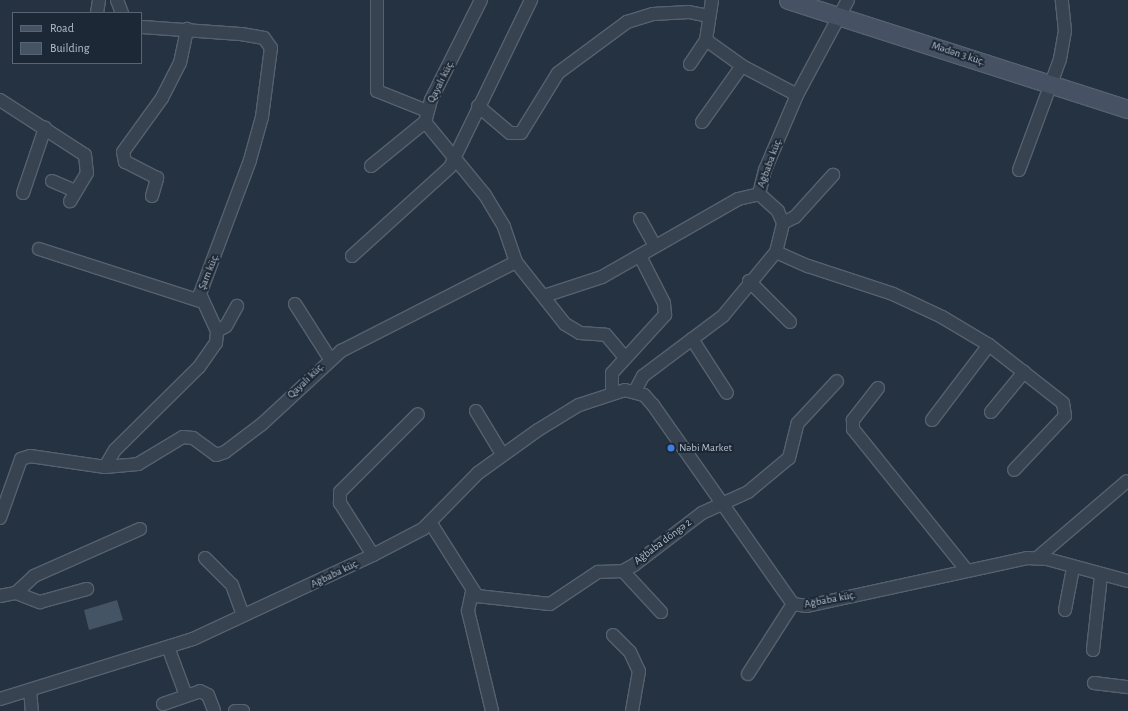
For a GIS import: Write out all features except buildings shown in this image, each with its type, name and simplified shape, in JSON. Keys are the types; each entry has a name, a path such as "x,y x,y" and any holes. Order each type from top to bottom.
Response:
{"main road":[{"name":"Mədən 3 küç.","path":"788,0 1128,109"}],"street":[{"path":"96,12 99,0"},
{"path":"117,0 122,12"},
{"path":"378,0 377,91 426,117 494,210 516,262 565,324 580,333 606,336 625,358"},
{"name":"Qayalı küç.","path":"426,117 481,0"},
{"path":"352,256 442,175 456,158 478,106 531,0"},
{"path":"690,64 706,40 708,16 712,0"},
{"name":"Ağbaba küç.","path":"783,223 778,211 759,194 765,170 797,95 841,17 848,0"},
{"path":"1019,170 1063,44 1062,0"},
{"path":"478,106 510,133 521,133 558,73 627,22 653,14 689,12 708,16"},
{"name":"Şam küç.","path":"142,27 187,29 264,38 271,48 262,117 250,160 200,301 217,331"},
{"path":"152,196 156,178 125,162 123,152 162,98 180,63 187,29"},
{"path":"706,40 742,66 797,95"},
{"path":"702,122 742,66"},
{"path":"0,100 85,155 87,173 73,196 52,181"},
{"path":"371,166 426,117"},
{"path":"23,193 45,128"},
{"path":"635,391 643,376 723,316 749,281 776,252 783,223 795,217 833,175"},
{"path":"544,296 585,284 640,256 738,199 759,194"},
{"path":"640,219 656,246"},
{"path":"39,249 200,301"},
{"path":"776,252 808,266 893,294 942,317 989,345 1024,372 1066,409 1057,426 1014,470"},
{"path":"612,392 612,373 625,358 659,326 666,310 640,256"},
{"name":"Qayalı küç.","path":"105,467 138,464 183,436 193,438 216,455 225,452 262,424 330,359 516,262"},
{"path":"749,281 790,322"},
{"path":"296,304 330,359"},
{"path":"0,518 21,459 30,456 105,467 115,450 211,353 217,331 226,326 237,306"},
{"path":"692,340 727,393"},
{"path":"932,420 989,345"},
{"path":"991,412 1024,372"},
{"name":"Ağbaba döngə 2","path":"472,592 487,599 518,599 542,605 550,604 598,572 623,571 702,513 748,492 789,458 798,423 837,381"},
{"path":"878,388 853,420 853,429 967,571"},
{"name":"Ağbaba küç.","path":"0,699 168,647 243,615 373,555 430,522 478,473 502,454 567,412 612,392 635,391 653,405 794,604 807,606 967,571 1037,558 1073,568 1128,580"},
{"path":"476,411 502,454"},
{"path":"373,555 340,503 340,492 418,414"},
{"path":"1037,558 1127,481"},
{"path":"430,522 452,553 472,592 468,611 492,711"},
{"path":"16,593 34,576 140,529"},
{"path":"205,558 232,585 243,615"},
{"path":"1065,610 1073,568"},
{"path":"623,571 661,612"},
{"path":"1093,650 1102,575"},
{"path":"0,596 16,593 40,602 87,589"},
{"path":"748,674 794,604"},
{"path":"613,635 630,652 639,671 632,711"},
{"path":"168,647 185,693"},
{"path":"1094,683 1128,687"},
{"path":"30,690 32,711"},
{"path":"163,704 185,693 204,692 214,711"},
{"path":"235,711 243,711"}],"place":[{"name":"Nəbi Market","path":"671,448"}]}
